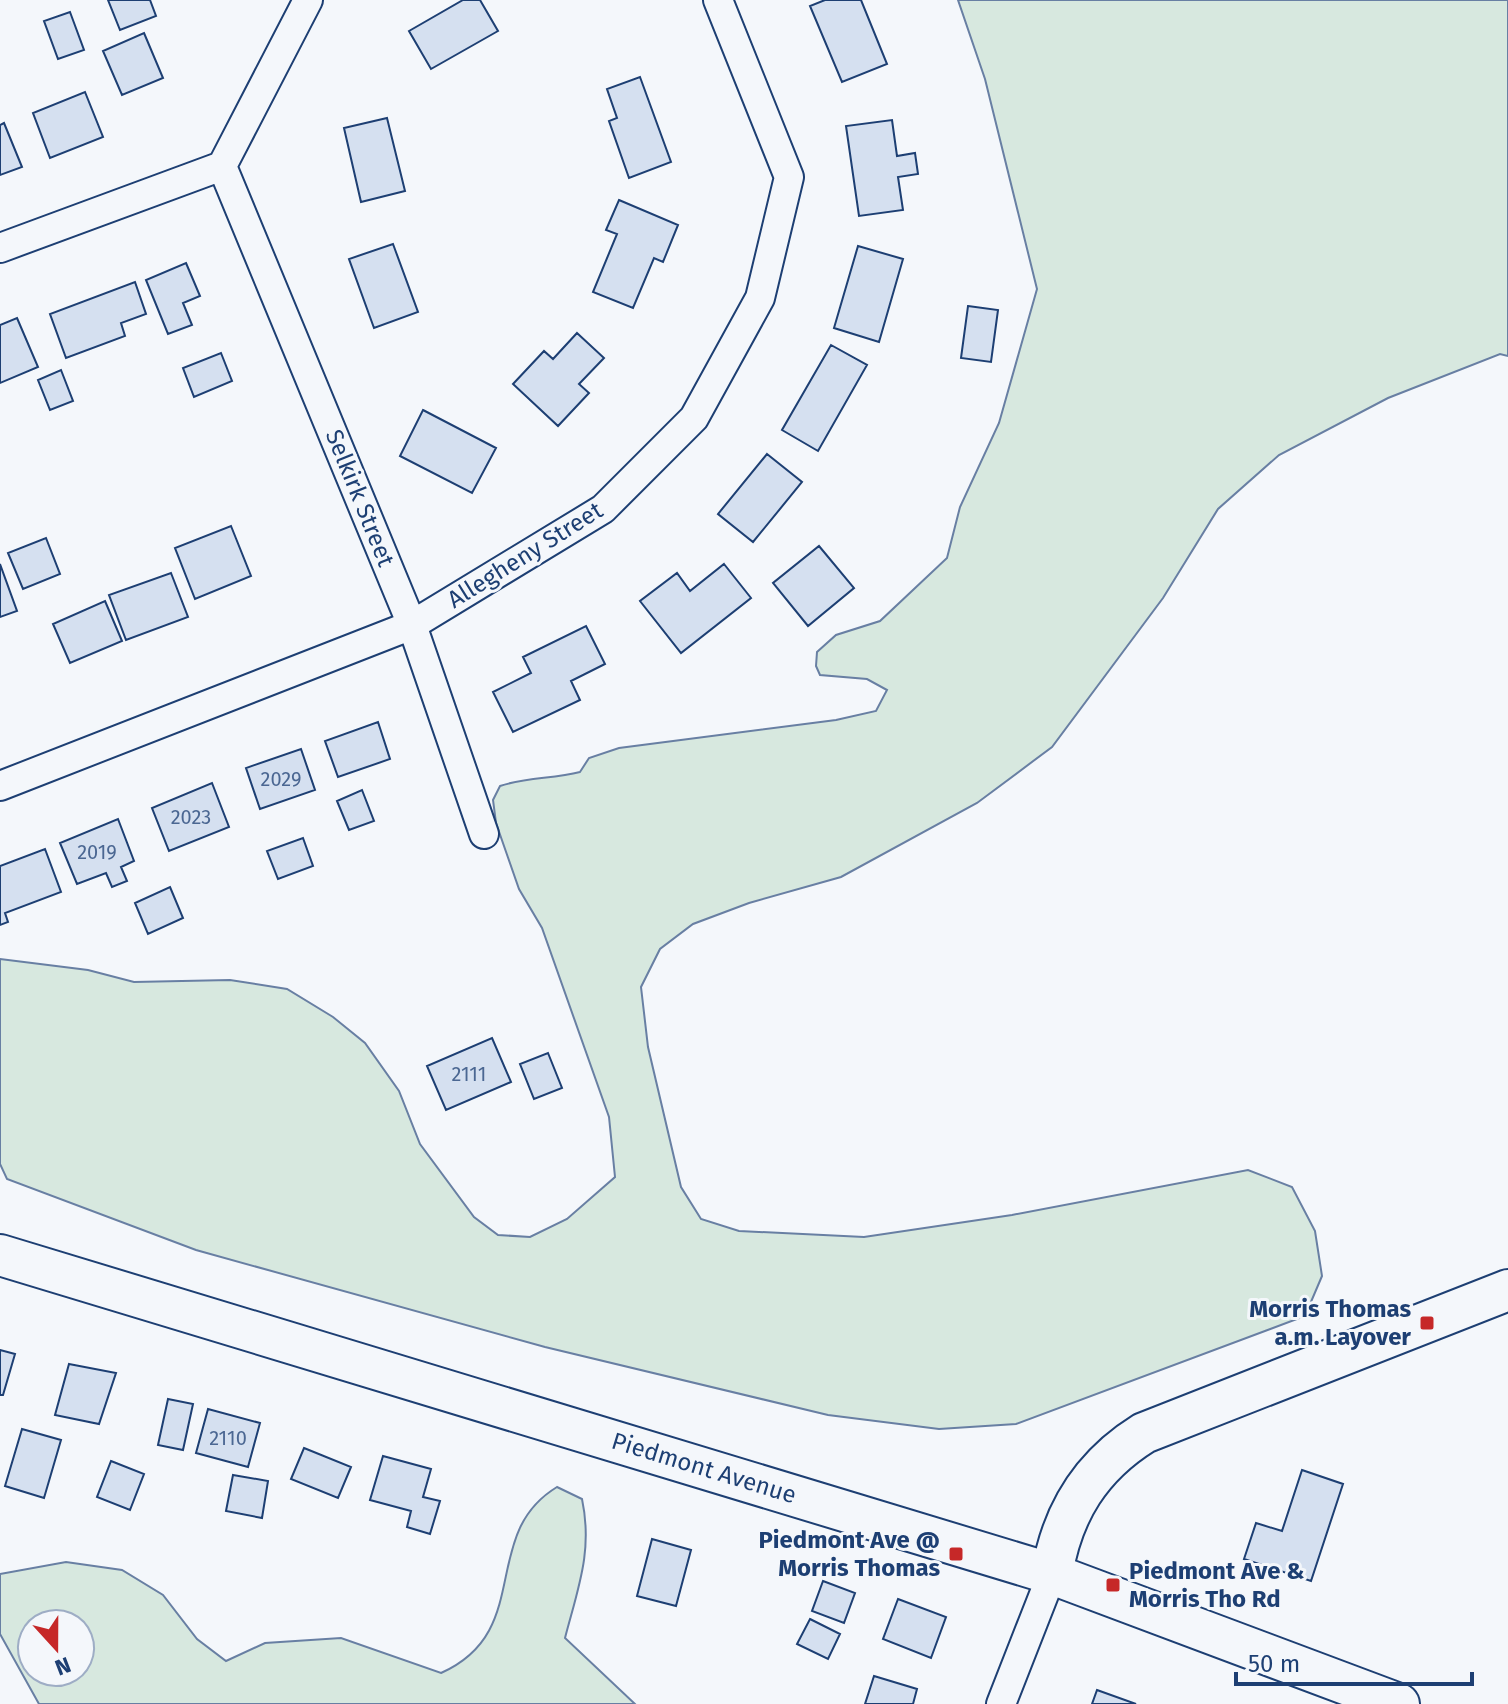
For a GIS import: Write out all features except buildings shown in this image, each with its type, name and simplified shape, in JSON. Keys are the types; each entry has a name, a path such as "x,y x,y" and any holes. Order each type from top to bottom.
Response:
{"main road":[{"name":"Piedmont Avenue","path":"0,1255 1052,1574 1399,1704"},
{"path":"1052,1574 1064,1523 1084,1488 1102,1464 1144,1433 1508,1290"}],"street":[{"path":"0,248 222,166 308,0"},
{"name":"Allegheny Street","path":"0,786 412,625 603,509 694,418 760,298 789,177 718,0"},
{"name":"Selkirk Street","path":"222,166 412,625 484,834"},
{"path":"1001,1704 1052,1574"}],"shaded area":[{"path":"958,0 1508,0 1508,356 1500,354 1388,398 1279,455 1218,509 1163,598 1052,747 977,803 841,877 749,903 693,924 660,949 641,987 648,1047 681,1187 701,1219 739,1231 864,1237 1012,1215 1248,1170 1292,1187 1315,1231 1322,1276 1305,1316 1016,1424 939,1429 828,1415 545,1347 196,1250 7,1179 0,1164 0,959 88,970 134,982 230,980 287,989 333,1017 365,1043 399,1091 420,1144 474,1217 498,1235 530,1237 567,1219 615,1177 609,1117 542,928 519,889 496,823 493,800 500,786 580,772 589,758 619,748 836,720 876,711 887,690 867,679 820,675 816,666 817,652 836,635 880,621 947,558 960,507 999,423 1037,289 985,79"},
{"path":"557,1487 582,1499 585,1553 565,1638 635,1704 39,1704 30,1688 96,1688 96,1608 16,1608 16,1663 0,1634 0,1574 66,1562 122,1570 163,1595 197,1639 226,1661 265,1643 341,1638 441,1673 470,1655 488,1633 519,1530 533,1507"}],"place":[{"name":"Morris Thomas a.m. Layover","path":"1427,1323"},
{"name":"Piedmont Ave @ Morris Thomas","path":"956,1554"},
{"name":"Piedmont Ave & Morris Tho Rd","path":"1113,1585"}]}
